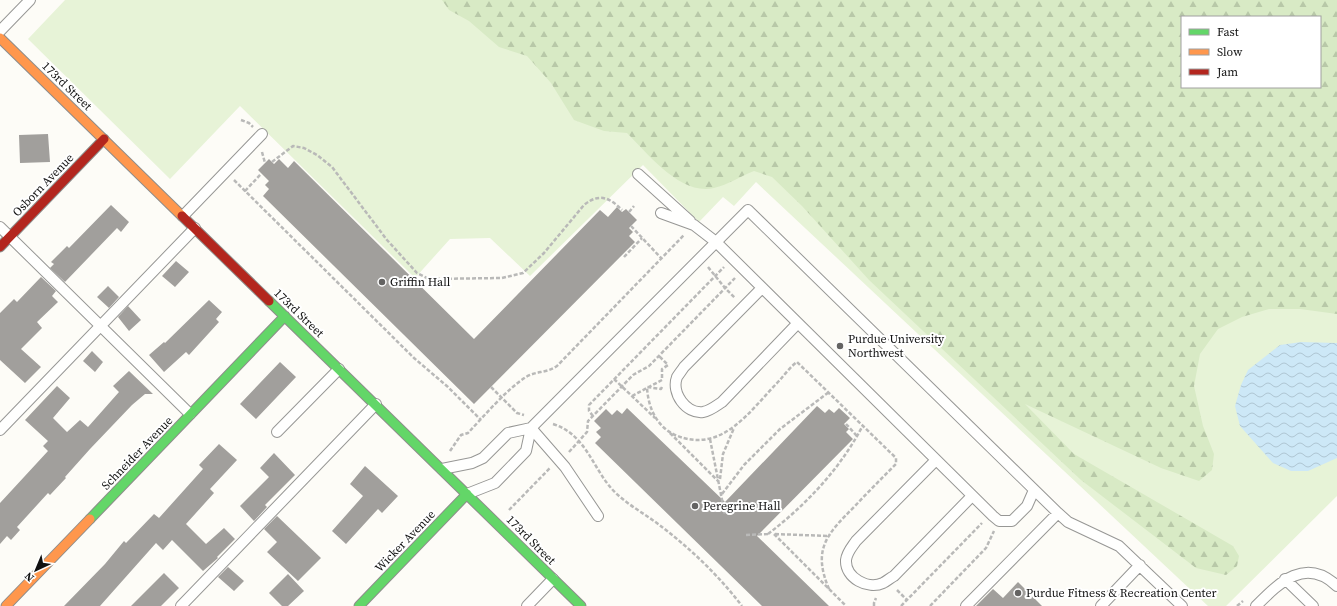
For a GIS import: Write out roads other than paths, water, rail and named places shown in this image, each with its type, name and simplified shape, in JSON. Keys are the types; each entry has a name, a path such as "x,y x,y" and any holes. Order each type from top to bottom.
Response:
{"street":[{"name":"173rd Street","path":"0,38 581,606"},
{"name":"Osborn Avenue","path":"0,247 104,139"},
{"name":"Schneider Avenue","path":"6,606 285,316"},
{"name":"Wicker Avenue","path":"359,606 467,494"}],"lane":[{"path":"0,31 30,0"},
{"path":"183,216 262,134"},
{"path":"638,174 694,225 716,242 990,514 999,521 1012,521 1026,506 1034,490"},
{"path":"440,468 472,463 483,458 508,433 531,428 748,210 1058,513 1068,522 1119,546 1182,606"},
{"path":"661,213 694,225"},
{"path":"0,227 190,414"},
{"path":"0,430 195,228"},
{"path":"762,288 684,367 677,378 676,386 678,396 684,405 693,410 702,412 713,409 722,402 798,323"},
{"path":"277,432 339,369"},
{"path":"181,606 376,404"},
{"path":"531,428 558,460 598,516"},
{"path":"467,494 495,483 526,451 531,428"},
{"path":"936,460 856,541 848,552 847,565 854,578 871,586 882,583 894,576 972,496"},
{"path":"966,606 1058,513"},
{"path":"1101,606 1140,565"},
{"path":"1256,606 1285,579 1304,573 1318,574 1336,584"},
{"path":"526,606 553,578"},
{"path":"1285,579 1313,606"}],"water":[{"path":"1301,342 1337,343 1337,458 1308,471 1291,471 1273,463 1240,426 1235,406 1241,385 1248,370 1280,345"}],"place":[{"name":"Griffin Hall","path":"382,282"},
{"name":"Purdue University Northwest","path":"840,346"},
{"name":"Peregrine Hall","path":"695,506"},
{"name":"Purdue Fitness & Recreation Center","path":"1018,593"}]}
